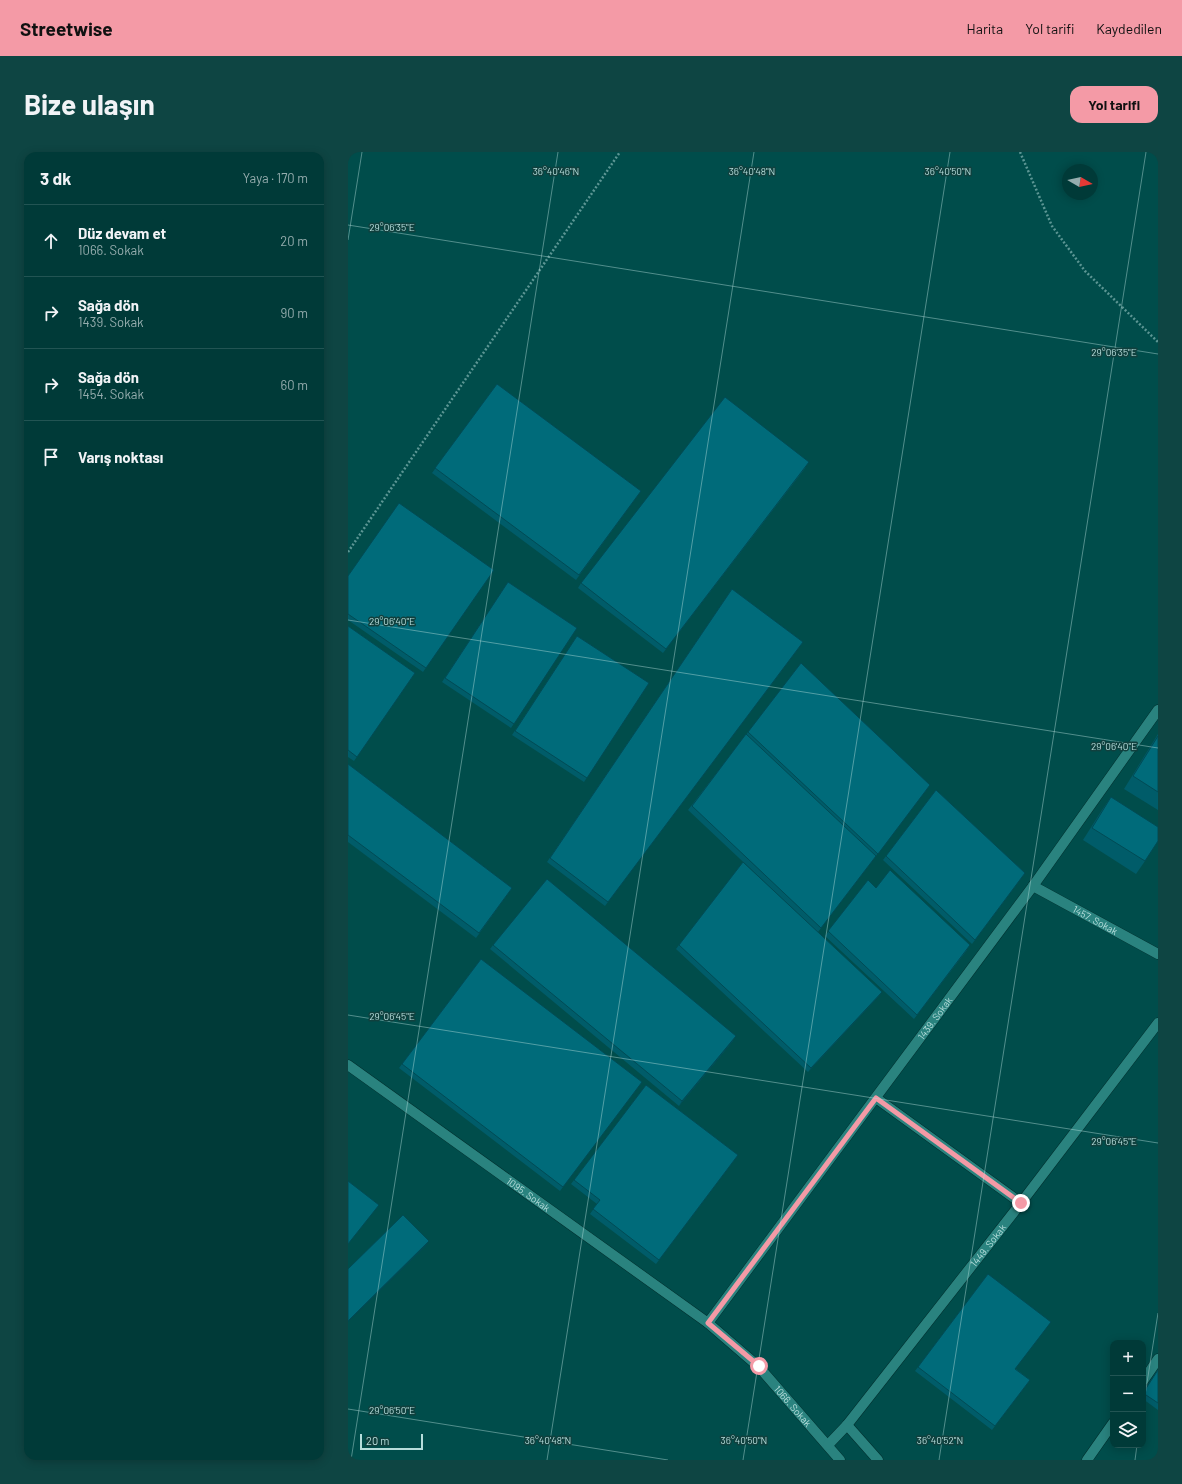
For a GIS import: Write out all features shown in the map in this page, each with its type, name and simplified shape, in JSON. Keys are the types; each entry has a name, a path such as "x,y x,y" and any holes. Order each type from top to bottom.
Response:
{"street":[{"name":"1439. Sokak","path":"708,1323 1033,886 1158,710"},
{"name":"1457. Sokak","path":"1033,886 1158,954"},
{"name":"1449. Sokak","path":"828,1445 847,1425 1021,1203 1158,1023"},
{"name":"1095. Sokak","path":"348,1065 708,1323"},
{"path":"876,1098 1021,1203"},
{"name":"1066. Sokak","path":"708,1323 759,1366 840,1460"},
{"path":"1146,1376 1158,1359"},
{"path":"847,1425 878,1460"},
{"path":"1087,1460 1110,1427"}],"path":[{"path":"348,552 620,152"},
{"path":"1020,152 1052,226 1080,265 1158,342"}],"building":[{"path":"497,384 641,491 579,575 435,468"},
{"path":"725,397 809,462 666,649 581,583"},
{"path":"399,503 494,570 426,668 348,614 348,576"},
{"path":"508,582 577,628 514,724 445,678"},
{"path":"732,589 803,642 608,902 550,858"},
{"path":"348,626 415,673 357,757 348,750"},
{"path":"577,636 649,683 587,778 515,731"},
{"path":"801,663 930,785 878,854 748,732"},
{"path":"746,734 876,856 821,928 692,806"},
{"path":"1158,736 1158,792 1133,776"},
{"path":"348,764 512,888 479,933 348,835"},
{"path":"936,790 1025,873 975,940 886,856"},
{"path":"1111,797 1158,827 1158,841 1145,861 1092,828"},
{"path":"743,862 882,992 811,1068 679,945"},
{"path":"890,870 970,945 917,1015 828,931 868,880 876,888"},
{"path":"547,879 736,1036 682,1101 493,945"},
{"path":"481,959 642,1082 563,1187 402,1064"},
{"path":"646,1085 738,1155 659,1260 593,1209 600,1200 574,1180"},
{"path":"348,1181 379,1205 348,1244"},
{"path":"403,1215 429,1241 348,1321 348,1269"},
{"path":"988,1274 1051,1322 1015,1369 1030,1380 995,1426 918,1367"},
{"path":"1158,1370 1158,1403 1146,1395 1146,1388"}],"route":[{"path":"759,1366 708,1323 876,1098 1021,1203"}]}
